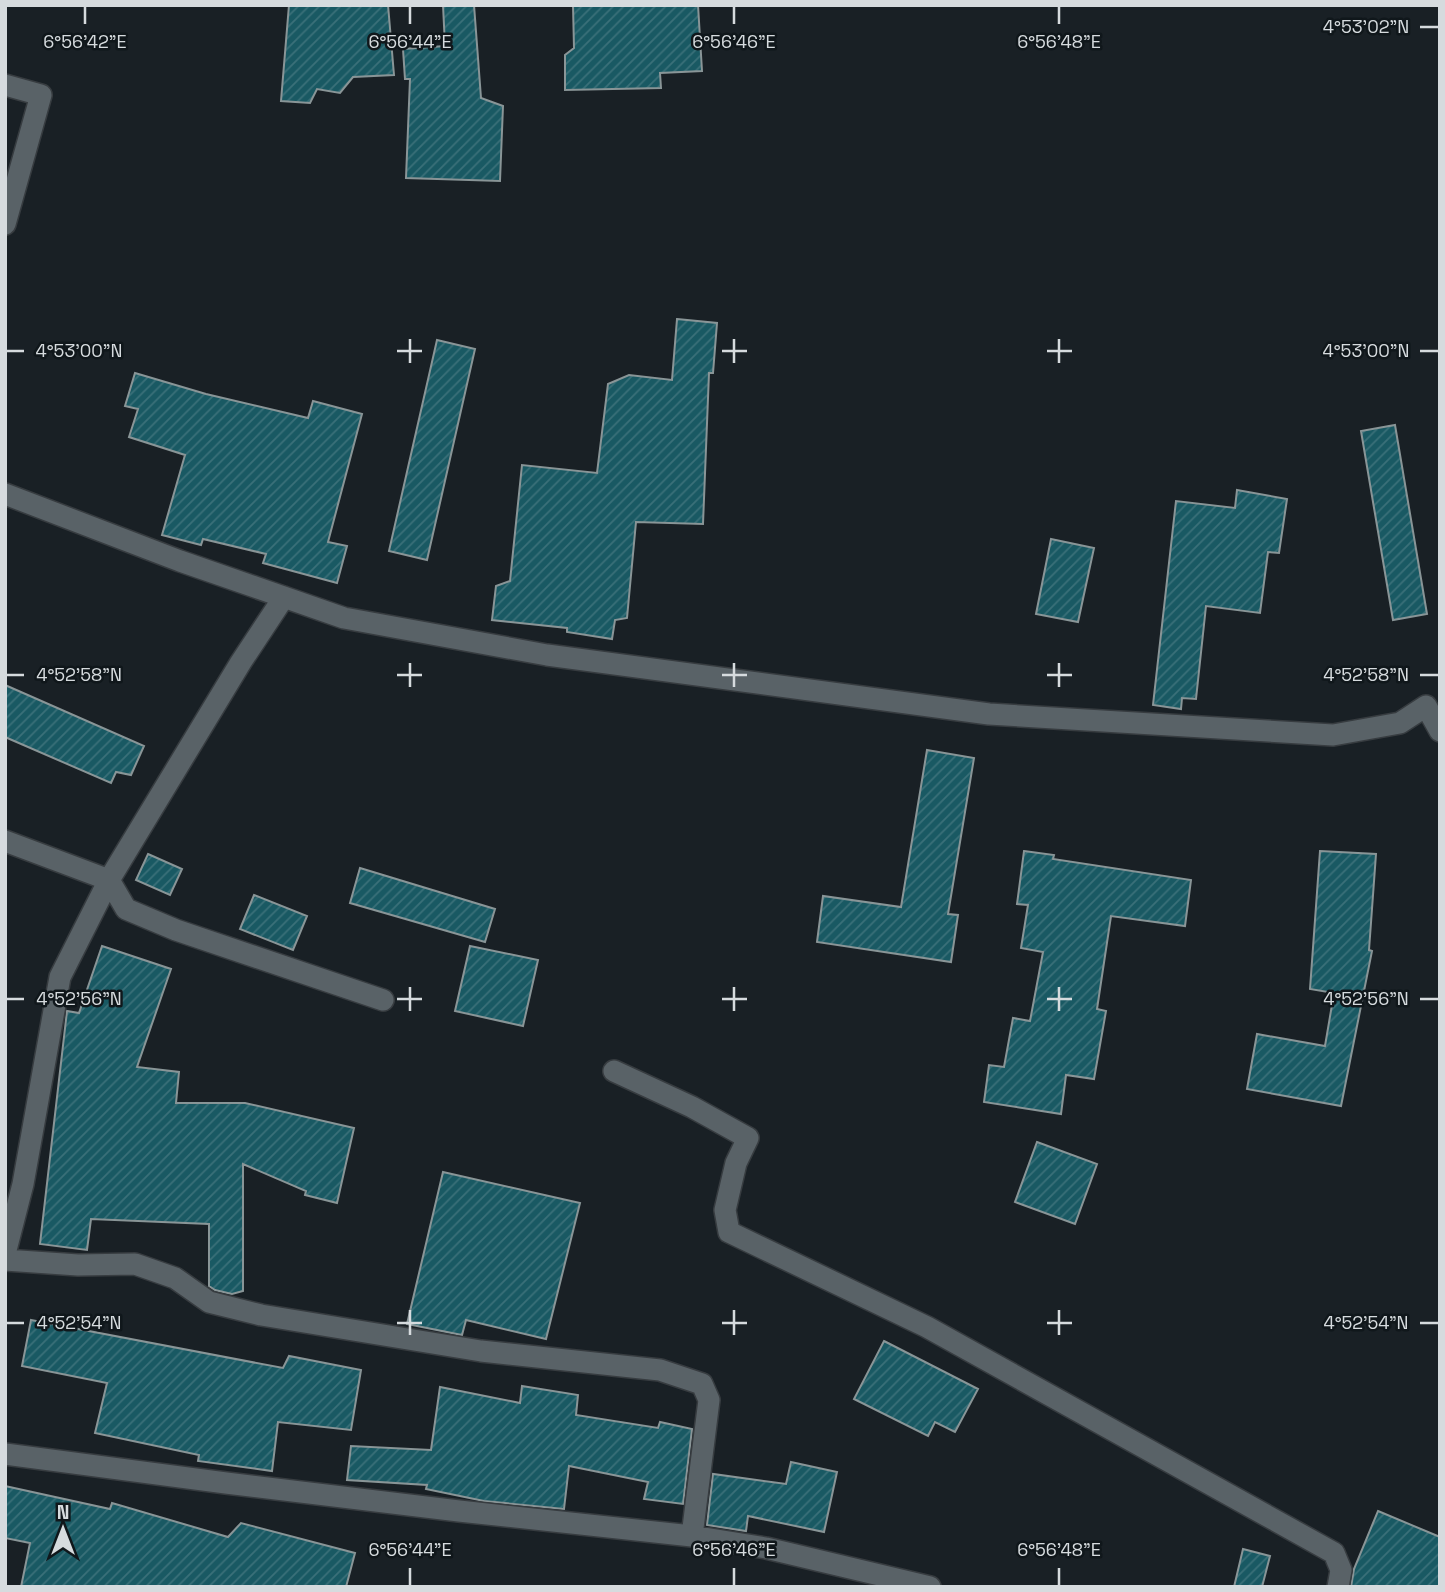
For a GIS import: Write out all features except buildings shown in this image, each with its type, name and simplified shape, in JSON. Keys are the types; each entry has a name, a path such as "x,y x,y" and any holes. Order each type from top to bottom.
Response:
{"street":[{"path":"5,85 41,94 5,224"},
{"path":"5,494 180,561 344,618 547,656 989,714 1333,735 1400,723 1426,706 1440,731"},
{"path":"5,1254 23,1184 60,977 109,880 284,597"},
{"path":"5,841 109,880 126,909 176,930 383,1000"},
{"path":"614,1071 692,1107 748,1138 736,1163 725,1210 729,1232 927,1327 1334,1553 1341,1570 1338,1587"},
{"path":"5,1260 78,1265 135,1264 175,1278 209,1301 261,1315 481,1350 660,1370 702,1384 709,1400 692,1536"},
{"path":"5,1454 281,1490 692,1536 766,1548 930,1587"}]}
